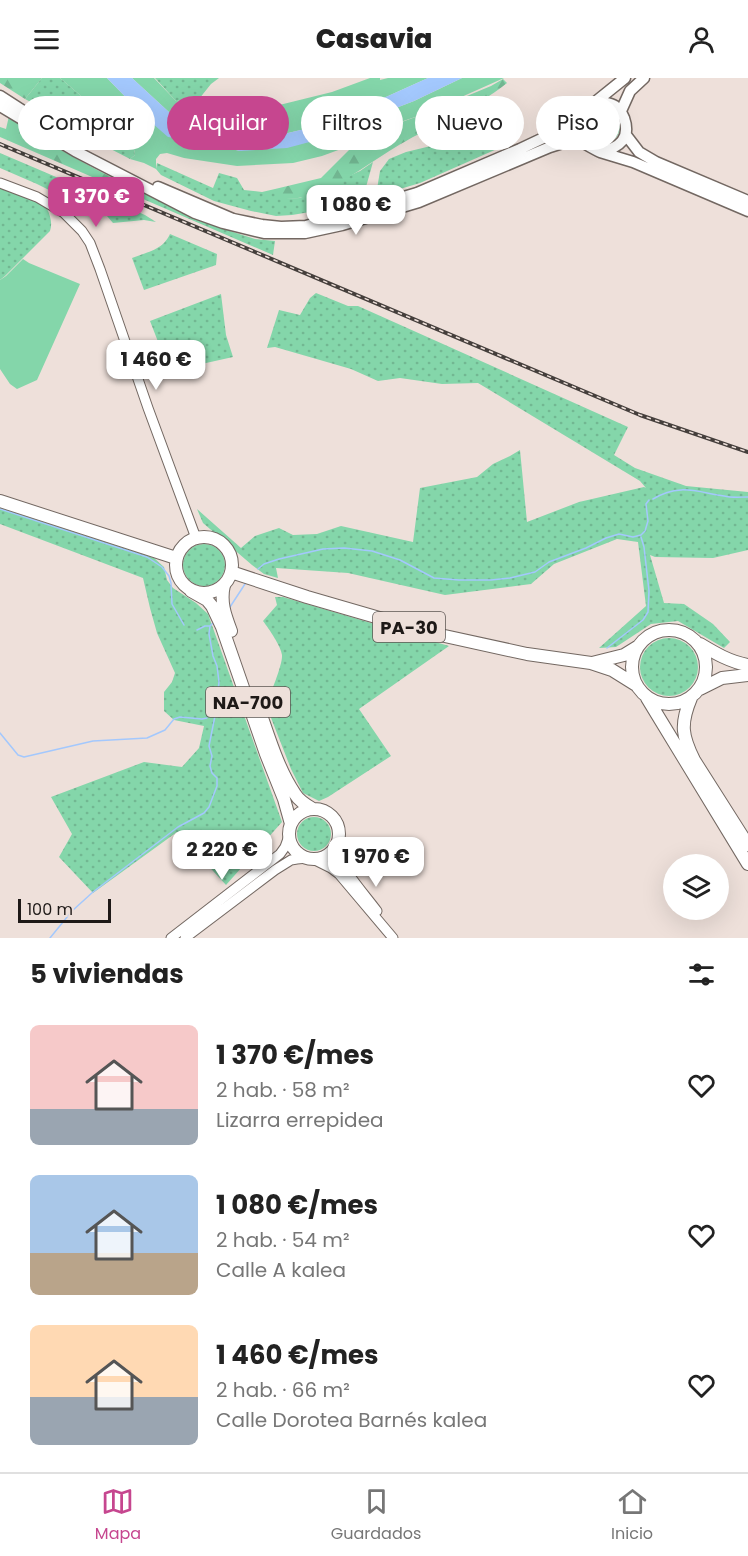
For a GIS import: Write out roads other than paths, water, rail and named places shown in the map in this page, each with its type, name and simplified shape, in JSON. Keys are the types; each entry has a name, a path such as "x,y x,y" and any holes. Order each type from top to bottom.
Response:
{"main road":[{"path":"603,96 625,78"},
{"path":"600,152 620,144 626,135 627,126 621,111 630,91 644,78"},
{"path":"2,100 135,180 195,213 223,223 264,233 305,233 342,225 419,202 543,150"},
{"path":"626,135 639,152 656,162 748,201"},
{"path":"135,180 233,219 262,225 306,226 417,193 536,141"},
{"path":"597,150 633,162 748,211"},
{"path":"0,501 176,558"},
{"path":"207,537 224,545 232,563 231,572 224,585 208,593 191,591 183,585 175,568 176,558 184,545 196,538 207,537"},
{"name":"PA-30","path":"231,572 431,633 526,654 591,663 612,670 655,702 667,705 679,703 695,694"},
{"name":"NA-700","path":"224,585 222,603 276,756 295,795 301,802 326,813 335,822 338,835 334,848"},
{"name":"NA-700","path":"191,591 207,600 222,627 284,799 291,844 301,855 311,858"},
{"name":"PA-30","path":"591,663 624,655 651,634 663,630 676,630 688,634 698,642"},
{"path":"698,642 718,654 748,665"},
{"path":"698,642 707,665 706,678 685,710 683,733 694,760 748,845"},
{"name":"PA-30","path":"637,646 631,670 640,690 748,864"},
{"path":"695,694 722,678 748,675"},
{"path":"290,830 300,814 313,809"},
{"path":"311,858 325,856 334,848"}],"street":[{"path":"0,183 30,194 64,213 82,231 93,252 196,538"},
{"path":"171,938 280,854 285,847 290,830"},
{"path":"334,848 345,869 388,925 394,938"},
{"path":"185,938 275,870 297,858 311,858 339,874 394,938"}],"water":[{"path":"107,78 132,78 152,96 125,96"},
{"path":"428,78 462,78 424,96 415,96 414,101 403,105 403,96 388,96"},
{"path":"155,99 167,110 167,136 155,126"},
{"path":"301,130 301,144 289,147 289,133"}],"waterway":[{"path":"653,499 662,494 680,490 730,497 748,497"},
{"path":"258,569 264,564 279,559 323,549 344,548 372,551 400,560 434,578 459,580 510,578 535,572 549,562 606,538 619,534 633,537 641,535 648,521 646,504 649,500"},
{"path":"0,509 147,557 162,567 169,576 172,604 184,625"},
{"path":"607,648 643,620 648,612 649,591 641,537"},
{"path":"230,607 245,584"},
{"path":"50,938 72,911 93,892 178,827 204,813 209,807 217,786 217,778 210,766 212,756 209,746 219,682 209,634 213,623"},
{"path":"197,630 210,626"},
{"path":"0,733 18,755 24,757 93,741 147,738 165,730 174,719 180,717 207,718"}],"railway":[{"path":"0,144 640,415 748,452"}]}
